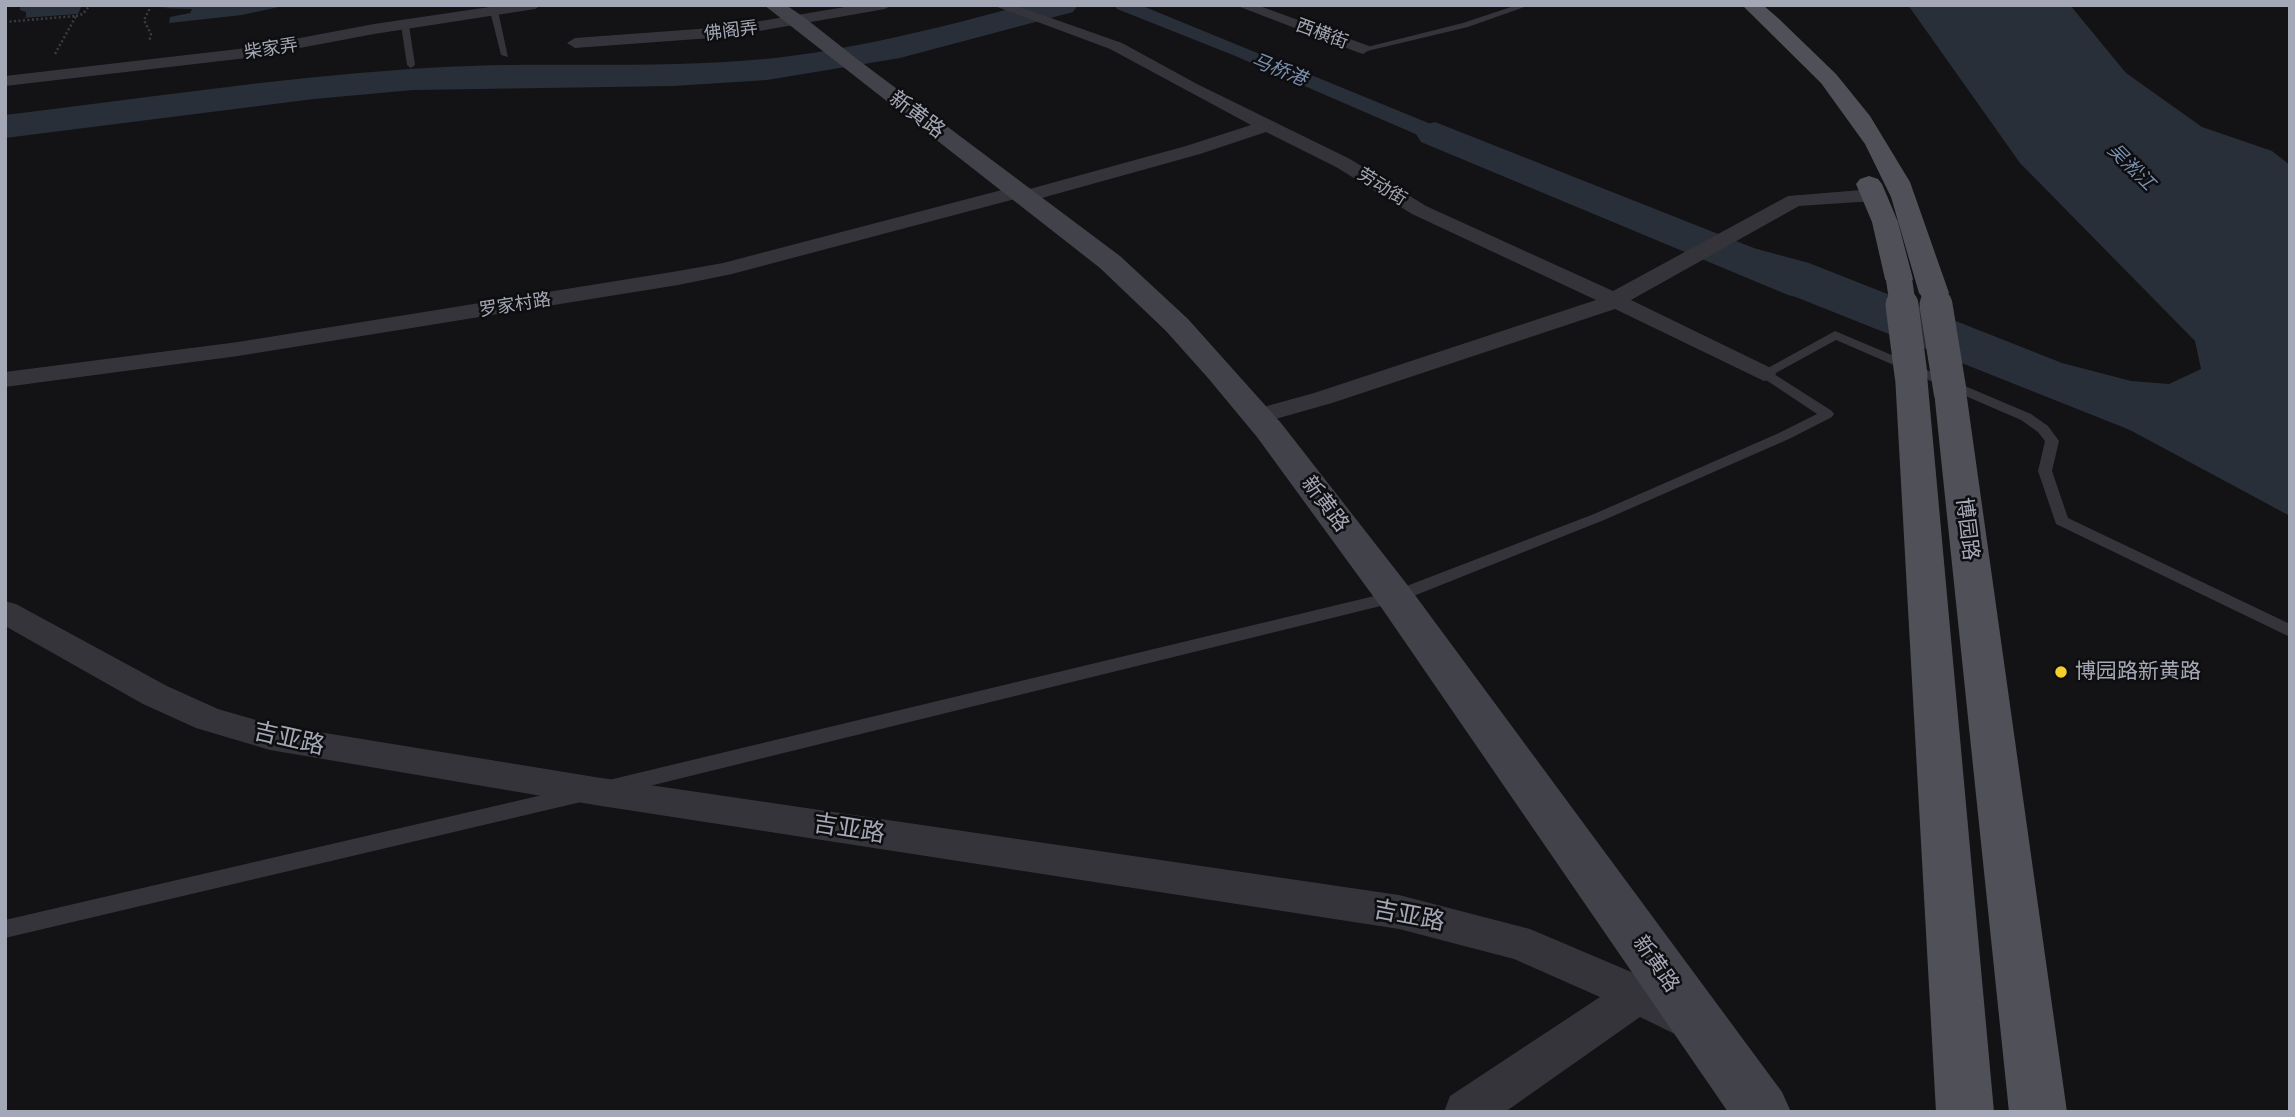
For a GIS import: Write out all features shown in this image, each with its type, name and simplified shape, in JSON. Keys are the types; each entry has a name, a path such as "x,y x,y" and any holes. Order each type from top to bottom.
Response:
{"main road":[{"path":"1730,5 1801,73 1844,135"},
{"name":"博园路","path":"1751,5 1824,73 1859,118 1884,158 1914,226 1934,293 1930,383 1965,1112"},
{"name":"博园路","path":"1861,164 1885,222 1930,383 2038,1112"}],"street":[{"name":"柴家弄","path":"5,80 247,53 405,24 535,5"},
{"name":"新黄路","path":"773,5 1110,262 1177,325 1258,416 1395,597 1652,986 1700,1026 1762,1112"},
{"name":"佛阁弄","path":"575,43 697,35 798,22 885,5"},
{"name":"劳动街","path":"999,5 1116,46 1191,88 1343,163 1419,209 1764,374"},
{"name":"西横街","path":"1242,5 1363,49"},
{"name":"罗家村路","path":"5,380 238,349 678,278 1193,150 1268,125"},
{"path":"1258,416 1323,398 1579,316 1616,301 1796,201 1874,195"},
{"name":"吉亚路","path":"5,612 155,695 208,719 270,737 340,751 595,791 1399,912 1530,947 1652,986"},
{"path":"1466,1112 1652,986"}],"lane":[{"path":"1363,49 1465,26 1526,5"},
{"path":"494,11 505,55"},
{"path":"405,24 411,65"},
{"path":"5,929 595,791 1395,597 1599,517 1784,436 1827,414 1764,374 1835,335 2026,416 2043,429 2052,441 2045,471 2062,521 2290,631"}],"path":[{"path":"47,74 59,44 76,16 90,5"},
{"path":"5,22 76,16"}],"water":[{"path":"20,5 82,5 78,14 22,18 26,17 26,12 20,10"},
{"path":"194,5 288,5 242,15 169,23 170,17 190,13 192,9 159,8"},
{"name":"吴淞江","path":"1908,5 2070,5 2126,73 2202,127 2272,151 2290,165 2290,516 2130,430 1768,286 1761,278 1717,257 1742,245 1809,263 2062,363 2131,381 2169,384 2201,369 2195,341 2020,163"}],"waterway":[{"path":"5,127 314,88 413,79 673,75 767,69 900,48 1062,5"},
{"name":"马桥港","path":"1123,5 1240,51 1435,134"},
{"path":"1435,134 1805,285"}],"place":[{"name":"博园路新黄路","path":"2061,672"}]}
